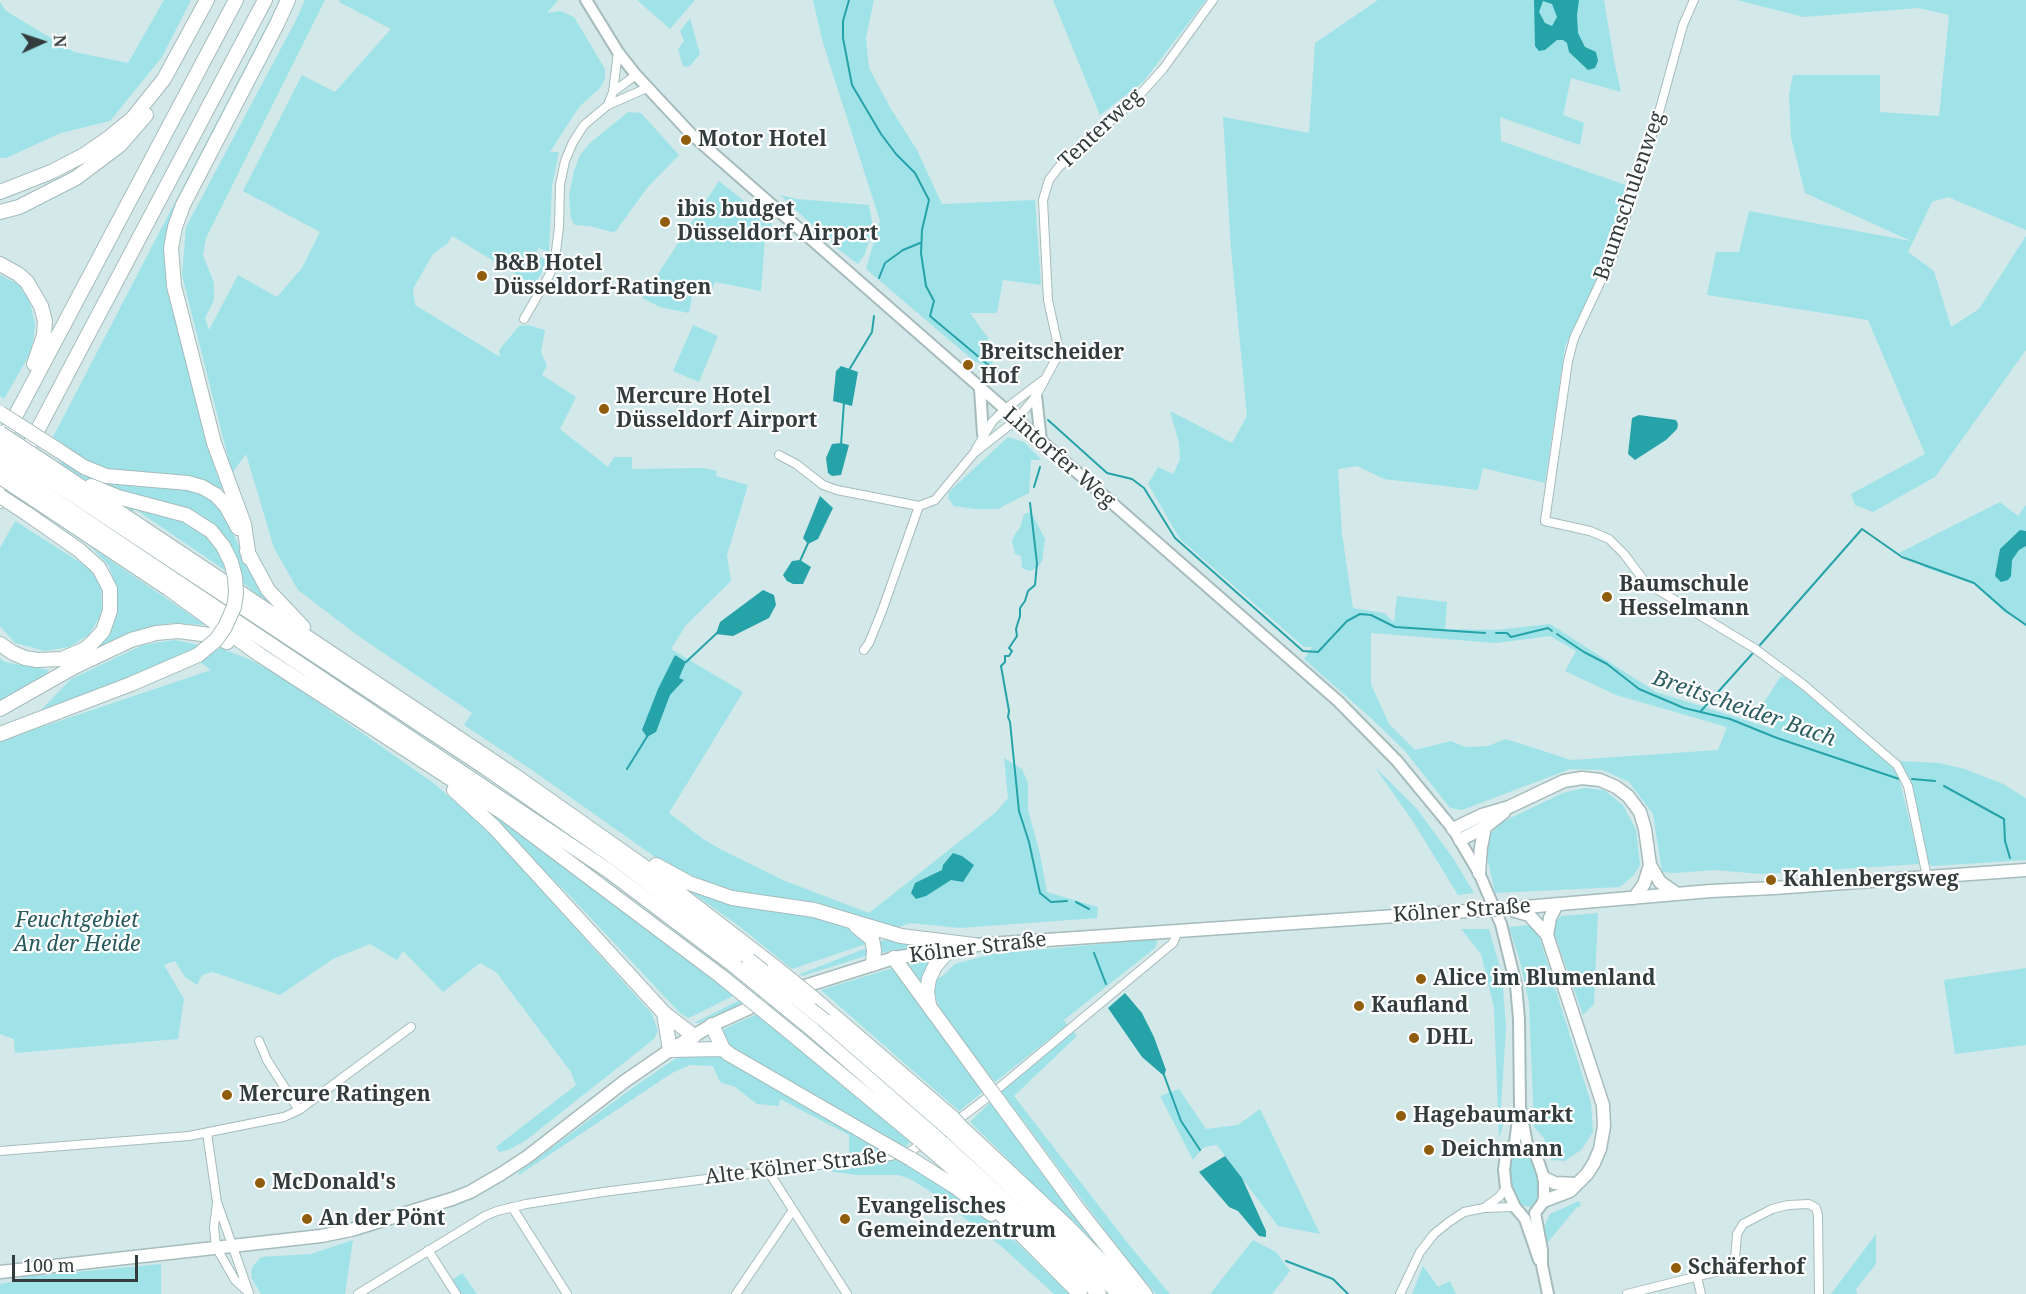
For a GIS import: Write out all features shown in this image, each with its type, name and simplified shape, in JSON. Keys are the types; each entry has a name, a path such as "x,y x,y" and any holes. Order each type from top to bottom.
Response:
{"highway":[{"path":"0,212 19,207 69,182 120,145 160,96 172,66 207,0"},
{"path":"236,0 0,446 44,480 376,715 609,871 736,967 813,1030 930,1140 1023,1239 1080,1294"},
{"path":"0,501 265,0"},
{"path":"249,558 244,524 214,443 174,286 171,248 183,205 288,0"},
{"path":"0,192 69,163 110,138 142,108 172,66"},
{"path":"0,264 27,282 39,299 44,314 44,334 30,373 25,396"},
{"path":"0,413 84,467 106,476 188,483 209,490 230,512 249,558 268,590 318,644"},
{"path":"0,433 44,480 169,589 260,655 504,814 722,977 994,1190 1099,1294"},
{"path":"0,463 44,480 318,644 606,839 812,997 1066,1226 1133,1294"},
{"path":"0,477 44,480 118,496 186,515 211,531 223,546 235,577 235,599 228,621 222,633 198,655 172,668 0,734"},
{"path":"44,480 486,768 627,866 749,960 952,1125 1119,1294"},
{"path":"0,496 79,550 99,568 110,589 110,611 103,631 85,649 62,659 37,660 13,653 0,644"},
{"path":"169,589 376,715"},
{"path":"0,709 105,651 156,633 178,631 210,635 260,655"},
{"path":"431,768 494,827 664,1013 694,1036"},
{"path":"606,839 636,851 678,878 711,892 744,900 814,910 894,935 974,945"},
{"path":"846,920 867,933 872,939 873,964"},
{"path":"929,1007 928,979 935,966 950,949"},
{"path":"894,958 1077,1208 1145,1294"},
{"path":"664,1013 670,1050 723,1049"},
{"path":"712,1025 723,1049 729,1054 954,1186 1023,1239"}],"main road":[{"name":"Lintorfer Weg","path":"586,0 618,52 636,75 691,134 1338,701 1397,761 1460,840"},
{"path":"980,389 983,434"},
{"path":"1036,396 1041,441"},
{"path":"1453,829 1482,815 1509,807 1564,781 1582,778 1600,780 1616,787 1628,796 1640,812 1646,829 1650,865 1644,884 1634,898"},
{"path":"1509,807 1485,827 1460,840 1479,873 1501,924 1516,985 1520,1019 1520,1107 1515,1143 1506,1154 1504,1170 1506,1188 1528,1225 1535,1252 1542,1265"},
{"path":"1479,873 1485,827"},
{"path":"1650,865 1660,882 1677,894"},
{"name":"Kölner Straße","path":"0,1272 321,1236 351,1230 470,1192 527,1157 625,1081 712,1025 780,994 894,958 974,945 2026,870"},
{"path":"1547,935 1550,918 1557,904"},
{"path":"1502,909 1529,915 1547,935 1602,1105 1604,1126 1600,1149 1587,1174 1570,1191 1544,1202 1535,1213"},
{"path":"1520,1107 1527,1144 1536,1155 1544,1178 1544,1202"},
{"path":"1515,1143 1527,1144"},
{"path":"1544,1178 1555,1183 1576,1184"},
{"path":"1518,1210 1535,1213"},
{"path":"1535,1213 1548,1294"}],"street":[{"name":"Tenterweg","path":"1016,420 1036,396 1055,363 1058,352 1048,300 1043,200 1045,187 1058,168 1136,99 1163,69 1213,0"},
{"name":"Baumschulenweg","path":"1694,0 1683,25 1658,116 1615,251 1574,338 1545,521 1590,531 1609,539 1624,554 1644,582 1754,648 1804,685 1897,765 1908,786 1927,877"},
{"path":"608,105 613,92 618,52"},
{"path":"613,92 636,75"},
{"path":"524,319 550,274 555,259 559,227 560,185 565,161 573,142 584,125 608,105 647,88"},
{"name":"Tenterweg","path":"1004,410 1044,380"},
{"path":"974,453 983,434 1004,410"},
{"path":"779,455 796,464 823,485 837,490 919,506 935,500 974,453 1016,420"},
{"path":"864,651 882,612 919,506"},
{"name":"Alte Kölner Straße","path":"358,1294 485,1216 512,1207 603,1192 909,1152 965,1115 1173,943 1178,931"},
{"path":"0,1151 207,1133 274,1119 299,1110 411,1027"},
{"path":"259,1041 267,1060 299,1110"},
{"path":"207,1133 217,1202 250,1294"},
{"path":"768,1171 847,1294"},
{"path":"1484,1208 1499,1197 1506,1188"},
{"path":"217,1202 214,1227 216,1247 235,1280 250,1294"},
{"path":"1627,1294 1731,1266 1735,1259 1737,1234 1743,1224 1772,1209 1788,1205 1809,1204 1816,1208 1818,1215 1818,1294"},
{"path":"512,1207 567,1294"},
{"path":"1400,1294 1420,1252 1434,1234 1464,1212 1484,1208 1518,1210"},
{"path":"736,1294 793,1210"},
{"path":"428,1250 456,1294"},
{"path":"1697,1277 1701,1294"}],"green space":[{"path":"164,0 191,0 162,57 110,121 61,133 6,158 0,158 0,2 6,11 74,52 128,63"},
{"path":"280,0 285,0 183,200 170,281 223,488 219,490 198,478 116,473 91,464 68,450 69,448 53,437"},
{"path":"305,0 325,0 206,238 203,255 214,283 214,300 205,318 209,330 238,275 277,297 302,268 320,232 243,191 302,75 335,92 391,29 339,2 340,0 558,0 547,13 560,11 574,17 605,69 605,79 600,88 579,107 550,152 559,152 552,186 549,252 538,248 536,254 546,260 541,274 534,285 452,236 447,244 433,254 413,289 415,305 500,357 499,350 519,326 528,325 545,330 541,352 547,366 542,375 576,397 560,429 608,467 614,457 632,457 632,469 703,468 717,471 716,476 748,485 727,555 731,581 686,625 671,649 743,692 669,813 720,849 785,881 869,913 996,812 1008,798 1004,758 1022,769 1028,783 1028,810 1047,892 1098,907 1097,918 960,928 910,923 890,930 706,885 665,864 464,725 472,713 357,635 298,590 274,548 246,454 232,473 182,275 186,227"},
{"path":"637,0 695,0 670,29"},
{"path":"813,0 874,0 866,38 869,68 917,150 942,204 1035,200 1041,285 1003,280 997,313 970,313 988,338 986,356 1002,373 974,361 866,269 880,221 823,43"},
{"path":"1053,0 1206,0 1143,82 1100,115"},
{"path":"1378,0 1604,0 1621,92 1571,78 1563,115 1584,123 1580,145 1500,117 1501,141 1631,187 1610,253 1565,346 1545,483 1483,468 1478,490 1384,479 1357,466 1338,469 1342,534 1353,608 1384,613 1394,622 1397,596 1447,602 1445,629 1496,630 1550,624 1656,692 1774,729 1772,714 1761,707 1781,676 1789,679 1888,762 1898,774 1920,864 1761,874 1715,870 1662,872 1653,814 1629,782 1603,770 1570,769 1462,810 1450,808 1405,751 1304,659 1312,647 1304,647 1180,539 1148,484 1158,467 1173,474 1180,460 1179,443 1170,411 1232,443 1247,416 1231,249 1223,117 1309,133 1315,43","holes":["1371,633 1496,643 1550,636 1576,651 1565,671 1616,695 1727,727 1718,750 1571,760 1506,739 1488,746 1465,747 1451,741 1415,750 1389,724 1371,684"]},
{"path":"1737,0 2026,0 2026,230 1948,197 1932,202 1908,252 1934,271 1951,327 1979,309 2026,236 2026,350 1935,477 1873,512 1855,505 1851,494 1925,454 1868,320 1707,295 1716,252 1739,252 1749,211 1911,241 1805,193 1791,137 1789,94 1793,75 1880,75 1880,112 1939,116 1949,15 1918,8 1804,17"},
{"path":"690,18 700,54 687,67 683,66 678,49 684,41 680,31"},
{"path":"628,112 641,113 679,155 647,188 616,231 575,225 571,219 569,196 580,155 590,143"},
{"path":"719,181 772,223 772,233 765,238 761,291 715,282 712,289 694,286 689,313 660,307 642,298"},
{"path":"780,195 797,199 869,205 873,228 865,254 858,264 838,249"},
{"path":"0,275 18,284 30,302 35,325 32,350 4,399 0,396"},
{"path":"693,325 718,336 699,382 673,371"},
{"path":"1008,437 1024,442 1042,460 1031,460 1029,493 998,509 954,506 948,498 949,492"},
{"path":"63,459 202,493 222,510 255,580 272,603 270,605 243,583 234,550 217,527 199,516 87,481 60,464"},
{"path":"2000,502 2018,516 2026,505 2026,625 2005,613 1974,584 1926,568 1899,553"},
{"path":"126,505 179,515 213,541 229,573 135,509 132,512"},
{"path":"1031,512 1045,539 1042,561 1038,567 1030,571 1022,568 1021,556 1015,554 1012,541 1020,528 1024,514"},
{"path":"15,521 89,568 101,587 102,613 89,635 69,647 45,651 15,643 0,626 0,548"},
{"path":"91,547 205,625 171,623 139,630 83,656 103,640 115,619 118,592 109,566"},
{"path":"174,640 200,645 178,659 40,711 71,679 143,645"},
{"name":"Feuchtgebiet An der Heide","path":"220,648 251,660 286,680 432,782 486,828 652,1014 658,1031 654,1039 525,1141 499,1152 496,1147 576,1085 571,1072 496,972 480,963 443,992 403,951 397,960 370,944 333,959 280,995 213,972 202,975 197,985 185,977 175,961 164,965 184,999 178,1039 15,1053 14,1039 0,1034 0,741 211,670 200,662"},
{"path":"0,658 4,662 49,670 42,679 0,703"},
{"path":"1900,761 1939,763 1965,769 2003,784 2026,798 2026,860 1932,866 1927,862 1909,778"},
{"path":"1374,766 1417,809 1453,858 1474,893 1458,895 1414,823"},
{"path":"1584,788 1604,790 1623,805 1636,830 1640,865 1634,875 1620,887 1495,893 1486,852 1489,836 1500,823 1563,793"},
{"path":"477,804 513,827 737,994 688,1018 680,1013 571,897"},
{"path":"692,890 826,917 856,930 869,943 792,969 739,926 691,892"},
{"path":"1598,913 1594,1004 1583,1015 1553,929 1561,916"},
{"path":"1530,925 1539,936 1591,1103 1593,1132 1581,1150 1565,1161 1551,1160 1544,1138 1534,1127 1529,1003 1520,961 1509,927"},
{"path":"1461,929 1489,929 1502,975 1506,1028 1501,1106 1504,1123 1499,1138 1494,1008 1481,954"},
{"path":"888,937 929,944 879,953 879,943"},
{"path":"1158,939 1155,948 1064,1020 1067,1025 995,1082 942,1014 934,992 932,982 944,975 955,964 991,954"},
{"path":"869,947 866,956 802,976 800,974"},
{"path":"938,958 924,996 902,965"},
{"path":"896,967 983,1092 959,1111 821,990"},
{"path":"2026,968 2026,1045 1955,1054 1944,980"},
{"path":"742,999 746,1002 699,1023 694,1023"},
{"path":"759,1013 911,1141 905,1147 863,1126 741,1056 725,1043 722,1030"},
{"path":"1073,1031 1077,1036 1014,1096 1170,1294 1156,1294 1131,1265 1001,1091"},
{"path":"699,1053 720,1055 886,1151 854,1155 849,1152 849,1135 780,1099 779,1106 757,1104 735,1087 720,1082 713,1066 690,1065 672,1073 519,1175 518,1173 635,1086 675,1059"},
{"path":"1179,1089 1206,1129 1238,1125 1260,1109 1320,1234 1278,1226 1217,1145 1204,1147 1193,1160 1160,1096"},
{"path":"992,1101 1110,1259 970,1122"},
{"path":"1518,1145 1531,1155 1539,1177 1540,1198 1533,1208 1521,1205 1511,1190 1510,1160 1511,1154"},
{"path":"898,1160 947,1188 987,1219 1016,1242 1069,1294 1054,1294 1001,1246 928,1190 910,1179 898,1175 856,1175 828,1171 831,1168"},
{"path":"1579,1201 1581,1206 1577,1207 1548,1242 1545,1242 1544,1227 1550,1214"},
{"path":"1876,1234 1876,1264 1856,1289 1857,1294 1831,1294"},
{"path":"353,1240 345,1294 261,1294 252,1279 253,1266 261,1257 311,1254"},
{"path":"1253,1240 1276,1252 1290,1271 1272,1294 1210,1294"},
{"path":"161,1264 161,1294 0,1294 0,1284 18,1281 22,1277"},
{"path":"1423,1266 1438,1287 1450,1281 1456,1294 1412,1294"},
{"path":"462,1273 477,1294 461,1294 452,1280"}],"shaded area":[{"path":"1534,0 1579,0 1578,33 1585,47 1596,52 1598,61 1595,68 1588,70 1569,52 1567,43 1563,40 1557,40 1545,50 1539,51 1535,46","holes":["1543,1 1552,4 1557,17 1552,26 1545,23 1539,12"]},
{"path":"841,366 858,372 852,406 833,401 836,371"},
{"path":"1639,415 1676,420 1678,424 1677,429 1666,440 1635,460 1628,454 1632,418"},
{"path":"832,444 849,445 841,475 832,476 828,473 826,458"},
{"path":"820,496 833,508 818,539 808,544 803,538"},
{"path":"2020,530 2026,531 2026,546 2019,550 2012,560 2011,576 2008,580 2001,582 1995,576 2000,549"},
{"path":"800,560 811,567 803,584 793,584 783,575 792,561"},
{"path":"763,590 774,595 776,605 769,618 733,636 716,634 720,622"},
{"path":"675,655 686,662 679,678 684,680 670,695 656,732 647,737 642,730 658,689"},
{"path":"953,853 962,856 974,865 963,882 951,880 926,896 916,899 911,893 915,883 942,870 943,865"},
{"path":"1125,993 1142,1013 1154,1037 1166,1070 1164,1076 1142,1057 1108,1008"},
{"path":"1225,1156 1242,1178 1266,1231 1266,1237 1259,1236 1238,1211 1229,1207 1199,1172"}],"waterway":[{"name":"Breitscheider Bach","path":"849,0 843,21 843,38 852,85 881,134 896,154 915,173 929,200 922,230 921,253 926,286 934,301 930,316 1011,384"},
{"path":"879,278 885,263 903,250 920,243"},
{"path":"849,370 872,332 874,316"},
{"path":"841,445 844,402"},
{"name":"Breitscheider Bach","path":"1048,420 1107,473 1132,479 1144,488 1175,538 1303,651 1318,652 1347,621 1360,614 1371,615 1395,627 1485,633"},
{"path":"1034,487 1040,467"},
{"path":"1030,503 1037,563 1035,585 1028,591 1020,608 1017,636 1009,648 1012,651 1009,656 1005,656 1005,662 1001,666 1009,711 1019,811 1029,842 1040,893 1051,902 1067,901"},
{"path":"1760,645 1862,529 1902,557 1974,583 2026,625"},
{"path":"800,561 809,541"},
{"name":"Breitscheider Bach","path":"1496,633 1507,633 1511,637 1548,628 1552,631"},
{"path":"686,662 717,633"},
{"name":"Breitscheider Bach","path":"1557,634 1607,664 1639,689 1684,708 1730,719 1777,738 1899,779"},
{"path":"1701,711 1753,653"},
{"path":"627,769 648,735"},
{"name":"Breitscheider Bach","path":"1912,779 1935,781"},
{"name":"Breitscheider Bach","path":"1944,786 2004,819 2005,841 2010,858"},
{"path":"1076,902 1089,909"},
{"path":"1094,953 1106,984"},
{"path":"1164,1075 1181,1121 1200,1150"},
{"path":"1286,1261 1333,1279 1348,1294"}],"place":[{"name":"Motor Hotel","path":"686,140"},
{"name":"ibis budget Düsseldorf Airport","path":"665,222"},
{"name":"B&B Hotel Düsseldorf-Ratingen","path":"482,276"},
{"name":"Breitscheider Hof","path":"968,365"},
{"name":"Mercure Hotel Düsseldorf Airport","path":"604,409"},
{"name":"Baumschule Hesselmann","path":"1607,597"},
{"name":"Kahlenbergsweg","path":"1771,880"},
{"name":"Alice im Blumenland","path":"1421,979"},
{"name":"Kaufland","path":"1359,1006"},
{"name":"DHL","path":"1414,1038"},
{"name":"Mercure Ratingen","path":"227,1095"},
{"name":"Hagebaumarkt","path":"1401,1116"},
{"name":"Deichmann","path":"1429,1150"},
{"name":"McDonald's","path":"260,1183"},
{"name":"An der Pönt","path":"307,1219"},
{"name":"Evangelisches Gemeindezentrum","path":"845,1219"},
{"name":"Schäferhof","path":"1676,1268"}]}
